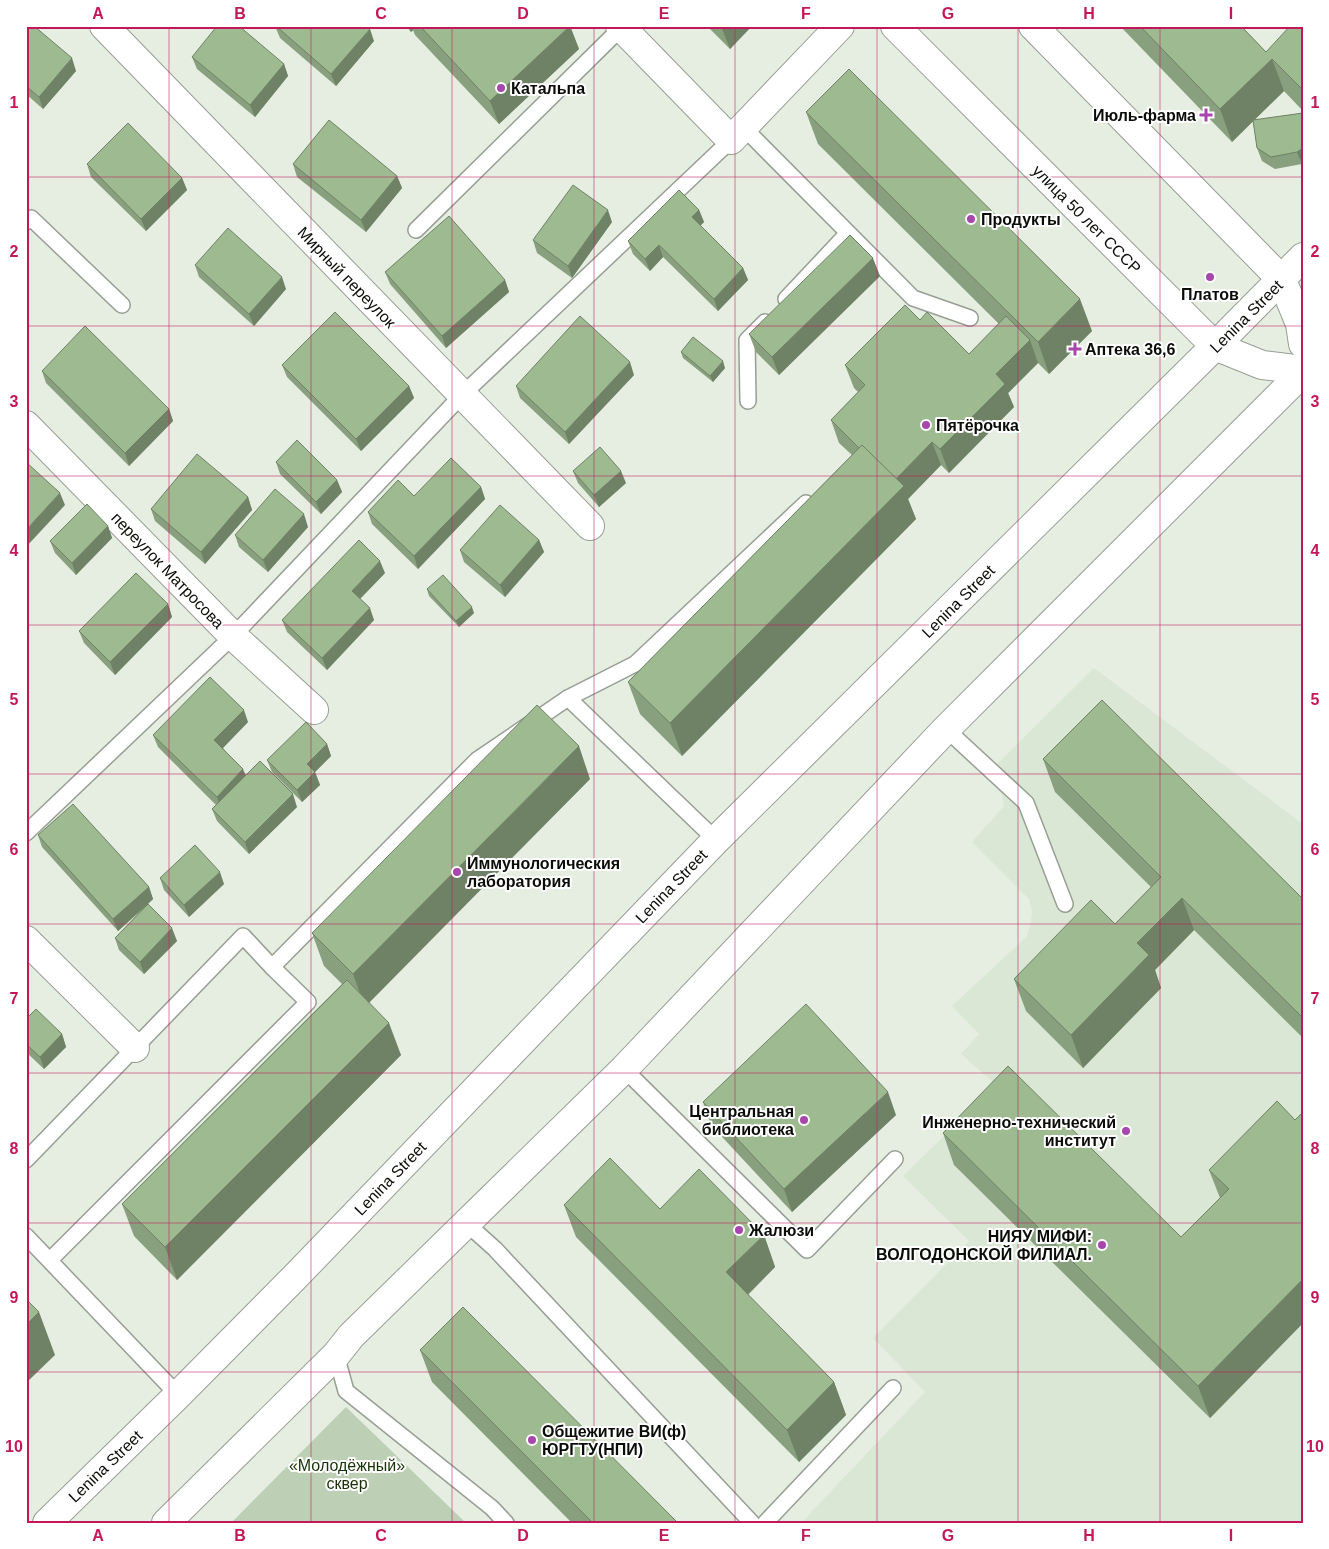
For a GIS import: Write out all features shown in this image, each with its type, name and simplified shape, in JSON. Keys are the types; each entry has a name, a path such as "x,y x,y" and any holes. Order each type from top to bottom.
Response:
{"street":[{"name":"Мирный переулок","path":"104,26 590,526"},
{"path":"621,27 737,133 840,26"},
{"name":"улица 50 лет СССР","path":"895,26 1215,346 1262,365 1303,371"},
{"path":"1033,26 1282,280 1300,324 1303,344"},
{"name":"Lenina Street","path":"47,1523 294,1278 716,840 1282,280 1303,257"},
{"path":"166,1523 336,1355 351,1336 624,1069 946,729 1303,371"},
{"name":"переулок Матросова","path":"26,425 233,636 314,710"},
{"path":"26,940 135,1048"}],"lane":[{"path":"416,230 621,27"},
{"path":"26,833 233,636 462,395 737,133 848,233 913,298 970,318"},
{"path":"26,222 31,218 122,306"},
{"path":"748,401 747,340 848,233"},
{"path":"272,967 477,760 568,698 635,664 816,493"},
{"path":"568,698 716,840"},
{"path":"946,729 1026,803 1065,904"},
{"path":"26,1160 243,936 308,1002 50,1260"},
{"path":"624,1069 807,1250 896,1159"},
{"path":"466,1223 495,1249 752,1523"},
{"path":"26,1236 178,1395"},
{"path":"336,1355 346,1391 492,1508 506,1523"},
{"path":"765,1523 893,1388"}],"shaded area":[{"name":"Инженерно-технический институт","path":"1094,668 1303,824 1303,1523 801,1523 925,1392 873,1338 969,1241 903,1176 996,1085 961,1054 979,1034 952,1006 1027,936 1032,912 1029,899 972,842 1004,806 1002,794 985,776"}],"green space":[{"name":"«Молодёжный» сквер","path":"346,1407 466,1523 231,1523"}],"building":[{"path":"26,26 34,26 72,58 39,97 26,86"},
{"path":"217,26 239,26 284,64 250,105 192,57"},
{"path":"276,26 367,26 370,29 331,74"},
{"path":"420,26 496,26 498,29 501,26 570,26 490,101"},
{"path":"1140,26 1241,26 1266,52 1290,26 1303,26 1303,88 1272,59 1220,109"},
{"path":"849,69 1080,299 1038,342 806,112"},
{"path":"1303,113 1303,148 1297,152 1271,157 1257,148 1253,120"},
{"path":"329,120 397,176 361,220 293,164"},
{"path":"128,123 182,178 141,219 87,164"},
{"path":"573,185 608,210 568,266 533,240"},
{"path":"679,190 699,210 692,217 743,268 714,299 659,245 645,259 628,241"},
{"path":"449,216 505,280 442,336 385,272"},
{"path":"228,228 282,277 249,314 195,265"},
{"path":"850,235 873,258 772,357 749,334"},
{"name":"Пятёрочка","path":"905,305 920,320 927,312 969,354 1006,316 1030,340 996,374 1005,384 940,449 932,442 896,479 862,445 859,448 831,420 865,385 845,365"},
{"path":"335,312 409,386 356,439 282,365"},
{"path":"580,316 630,362 565,432 516,386"},
{"path":"85,326 169,409 125,453 42,371"},
{"path":"693,337 723,361 710,376 681,352"},
{"path":"297,440 337,480 316,502 276,462"},
{"path":"862,445 904,486 670,723 628,682"},
{"path":"600,447 621,471 594,495 573,471"},
{"path":"197,454 248,497 201,552 151,509"},
{"path":"451,458 481,487 414,556 368,512 398,480 414,496"},
{"path":"26,462 60,493 26,530"},
{"path":"275,489 304,514 263,560 235,535"},
{"path":"87,504 108,526 72,563 50,541"},
{"path":"500,505 539,540 500,585 460,550"},
{"path":"359,540 380,561 352,591 370,608 322,658 282,620"},
{"path":"136,573 168,604 110,662 79,631"},
{"path":"443,575 472,607 456,621 427,589"},
{"path":"210,677 244,710 214,740 243,769 217,797 153,735"},
{"path":"1102,700 1303,899 1303,1018 1182,898 1137,943 1149,955 1071,1035 1014,979 1091,900 1115,924 1161,877 1043,759"},
{"path":"537,705 579,746 353,974 312,933"},
{"path":"306,722 327,744 307,764 315,772 297,790 267,760"},
{"path":"260,761 293,794 245,842 212,809"},
{"path":"73,804 149,887 113,919 38,835"},
{"path":"195,845 220,872 184,905 160,878"},
{"path":"148,904 172,928 140,962 115,938"},
{"path":"347,980 389,1023 165,1247 122,1204"},
{"name":"Центральная библиотека","path":"806,1004 888,1092 784,1189 703,1102"},
{"path":"36,1009 62,1034 40,1057 26,1044 26,1019"},
{"name":"НИЯУ МИФИ: ВОЛГОДОНСКОЙ ФИЛИАЛ.","path":"1008,1066 1181,1237 1229,1189 1209,1170 1277,1101 1295,1120 1303,1112 1303,1279 1198,1386 943,1133"},
{"path":"610,1158 660,1209 699,1169 764,1235 726,1272 834,1382 787,1430 564,1205"},
{"path":"26,1299 39,1312 26,1325"},
{"name":"Общежитие ВИ(ф) ЮРГТУ(НПИ)","path":"463,1307 678,1523 593,1523 420,1350"}],"place":[{"name":"Катальпа","path":"501,88"},
{"name":"Июль-фарма","path":"1206,115"},
{"name":"Продукты","path":"971,219"},
{"name":"Платов","path":"1210,277"},
{"name":"Аптека 36,6","path":"1075,349"},
{"name":"Пятёрочка","path":"926,425"},
{"name":"Иммунологическия лаборатория","path":"457,872"},
{"name":"Центральная библиотека","path":"804,1120"},
{"name":"Инженерно-технический институт","path":"1126,1131"},
{"name":"Жалюзи","path":"739,1230"},
{"name":"НИЯУ МИФИ: ВОЛГОДОНСКОЙ ФИЛИАЛ.","path":"1102,1245"},
{"name":"Общежитие ВИ(ф) ЮРГТУ(НПИ)","path":"532,1440"}]}
